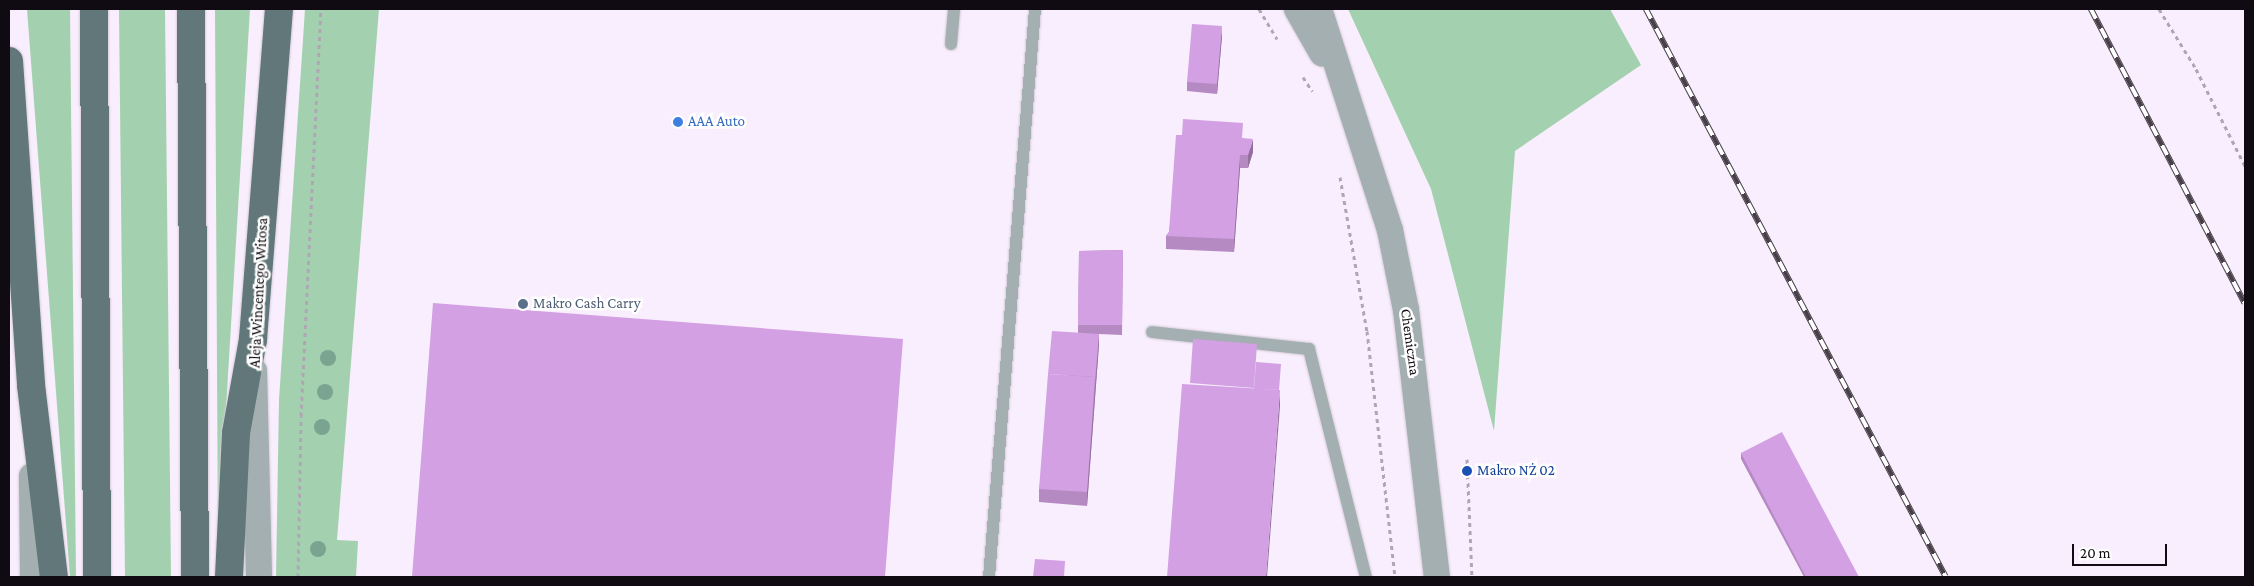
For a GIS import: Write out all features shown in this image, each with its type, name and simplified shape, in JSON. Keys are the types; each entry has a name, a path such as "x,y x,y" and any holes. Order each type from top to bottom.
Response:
{"main road":[{"path":"94,9 97,577"},
{"path":"191,9 195,577"},
{"name":"Aleja Wincentego Witosa","path":"253,339 279,9"},
{"path":"9,61 31,385 54,577"},
{"path":"229,577 236,433 253,339"}],"street":[{"name":"Chemiczna","path":"1298,9 1355,113"},
{"name":"Chemiczna","path":"1320,9 1355,113 1390,230 1406,310 1437,577"},
{"name":"Aleja Wincentego Witosa","path":"253,339 259,577"},
{"path":"31,385 33,577"}],"lane":[{"path":"951,44 954,9"},
{"path":"989,577 1035,9"},
{"path":"1152,332 1309,349 1366,577"}],"path":[{"path":"298,577 301,416 321,9"},
{"path":"1259,9 1279,41"},
{"path":"2159,9 2196,69 2245,166"},
{"path":"1299,71 1314,93"},
{"path":"1338,171 1366,331 1395,577"},
{"path":"1467,458 1472,577"}],"green space":[{"path":"27,9 70,9 76,577 70,577"},
{"path":"119,9 165,9 171,577 125,577"},
{"path":"215,9 250,9 218,542"},
{"path":"305,9 379,9 337,540 358,541 356,577 276,577 279,400"},
{"path":"1348,9 1610,9 1641,65 1515,151 1494,431 1431,189"}],"building":[{"path":"1192,24 1222,26 1217,84 1187,82"},
{"path":"1183,119 1243,123 1242,138 1253,139 1248,155 1240,155 1234,239 1166,236 1169,232 1176,135 1182,135"},
{"path":"1123,250 1122,325 1078,325 1079,251"},
{"path":"433,303 903,339 885,577 412,577"},
{"path":"1052,331 1099,334 1095,380 1095,377 1048,374"},
{"path":"1193,339 1257,344 1254,388 1190,383"},
{"path":"1256,362 1281,364 1279,390 1254,389"},
{"path":"1048,374 1095,377 1087,492 1039,489"},
{"path":"1182,384 1280,390 1266,577 1167,577"},
{"path":"1782,432 1859,577 1806,577 1741,453"},
{"path":"1035,559 1065,561 1064,577 1033,577"}],"railway":[{"path":"1646,9 1946,577"},
{"path":"2091,9 2245,303"}],"place":[{"name":"AAA Auto","path":"678,122"},
{"name":"Makro Cash Carry","path":"523,304"},
{"name":"Makro NŻ 02","path":"1467,471"}]}
